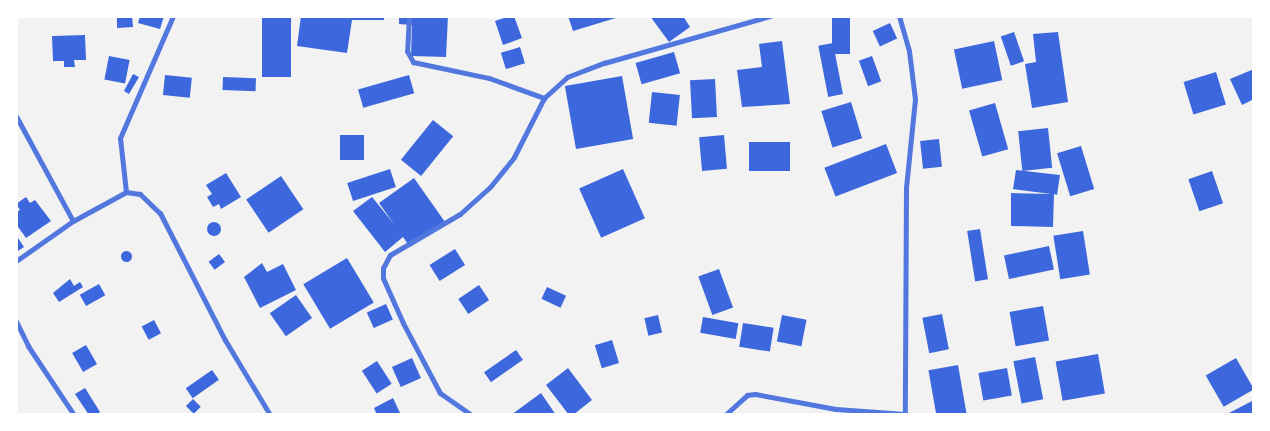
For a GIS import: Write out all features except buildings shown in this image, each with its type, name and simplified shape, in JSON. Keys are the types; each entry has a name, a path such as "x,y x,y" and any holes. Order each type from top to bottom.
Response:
{"street":[{"path":"126,192 120,138 172,16"},
{"path":"410,16 406,51 413,62 424,67 489,78 544,98"},
{"path":"470,414 440,393 389,292 383,268 390,255 460,214 490,187 514,157 544,98 567,77 604,63 770,16"},
{"path":"725,415 747,395 755,394 836,409 905,415 906,187 915,99 910,59 899,16"},
{"path":"16,116 73,221"},
{"path":"16,262 73,221 126,192 140,194 160,212 221,332 270,415"},
{"path":"16,320 28,346 74,415"}]}
